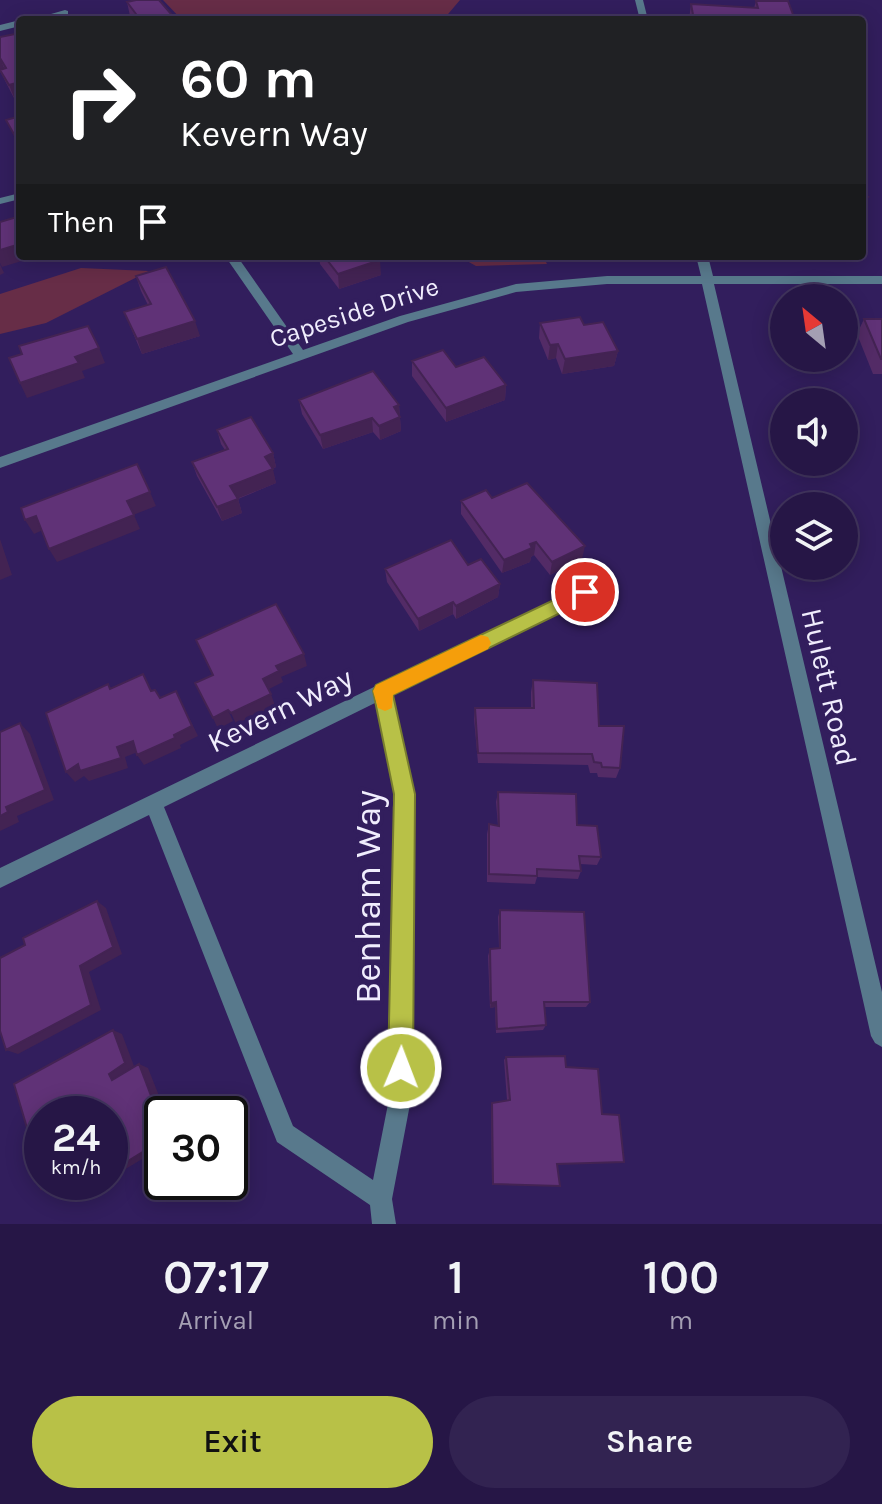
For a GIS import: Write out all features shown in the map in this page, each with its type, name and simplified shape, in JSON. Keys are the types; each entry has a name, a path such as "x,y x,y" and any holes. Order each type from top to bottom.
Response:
{"street":[{"path":"234,260 300,355"},
{"name":"Hulett Road","path":"703,260 882,1036"},
{"name":"Capeside Drive","path":"0,463 404,319 516,288 575,281 882,280"},
{"name":"Kevern Way","path":"0,878 585,592"},
{"name":"Benham Way","path":"383,691 405,794 400,1099 381,1199 384,1224"},
{"path":"153,803 285,1134 381,1199"}],"shaded area":[{"path":"163,0 460,0 446,16 178,16"},
{"path":"465,260 545,260 547,264 476,266"},
{"path":"81,268 149,271 46,323 0,334 0,294"}],"building":[{"path":"159,0 172,15 138,16 127,2"},
{"path":"756,1 788,1 794,16 693,16 691,4 758,8"},
{"path":"16,34 16,83 9,85 0,70 6,68 0,58 0,37"},
{"path":"16,117 16,136 15,136 6,120"},
{"path":"16,217 16,245 0,250 0,222"},
{"path":"327,260 380,260 338,274"},
{"path":"166,267 195,321 137,339 124,312 151,304 136,276"},
{"path":"580,317 584,325 603,322 618,351 565,359 558,344 550,345 540,323"},
{"path":"864,319 882,319 882,359 881,359"},
{"path":"88,326 99,348 75,357 79,363 20,383 9,358 22,354 19,346"},
{"path":"443,350 456,367 484,357 506,385 446,408 412,361"},
{"path":"373,371 399,405 394,407 400,417 379,426 372,418 320,435 299,400"},
{"path":"251,417 273,453 265,457 273,469 230,486 238,499 217,507 192,462 228,449 217,430"},
{"path":"137,464 150,492 127,501 134,515 49,549 36,516 25,520 21,508"},
{"path":"527,483 585,546 552,562 536,542 530,544 532,548 504,560 461,501 486,490 492,498"},
{"path":"451,540 468,565 481,559 500,584 456,606 453,602 418,619 385,569"},
{"path":"276,604 304,654 276,666 279,671 263,679 271,694 213,718 195,683 213,675 196,640"},
{"path":"143,674 151,691 155,690 160,698 176,691 192,726 174,735 175,738 137,755 133,741 117,747 121,758 80,771 78,764 66,772 46,713 108,684 110,689"},
{"path":"533,680 597,683 599,726 624,726 620,768 602,767 601,763 594,762 592,754 478,753 475,708 534,708"},
{"path":"20,723 45,790 6,807 8,812 0,816 0,732"},
{"path":"498,792 576,794 577,825 597,826 601,857 579,856 581,871 537,869 537,876 489,874 489,824 499,826"},
{"path":"97,901 113,947 80,966 91,1005 6,1050 0,1031 0,958 25,945 23,938"},
{"path":"500,910 584,912 590,1002 544,1002 546,1025 497,1029 496,1002 491,1003 490,949 500,948"},
{"path":"113,1030 125,1063 109,1074 112,1080 139,1064 151,1096 144,1096 144,1151 128,1161 128,1096 24,1096 24,1118 14,1084"},
{"path":"565,1056 566,1067 598,1069 602,1114 619,1115 624,1162 557,1164 560,1186 493,1184 492,1103 510,1100 506,1057"}],"slow traffic":[{"path":"385,702 383,691 481,643"}],"route":[{"path":"401,1068 405,794 383,691 585,592"}]}
